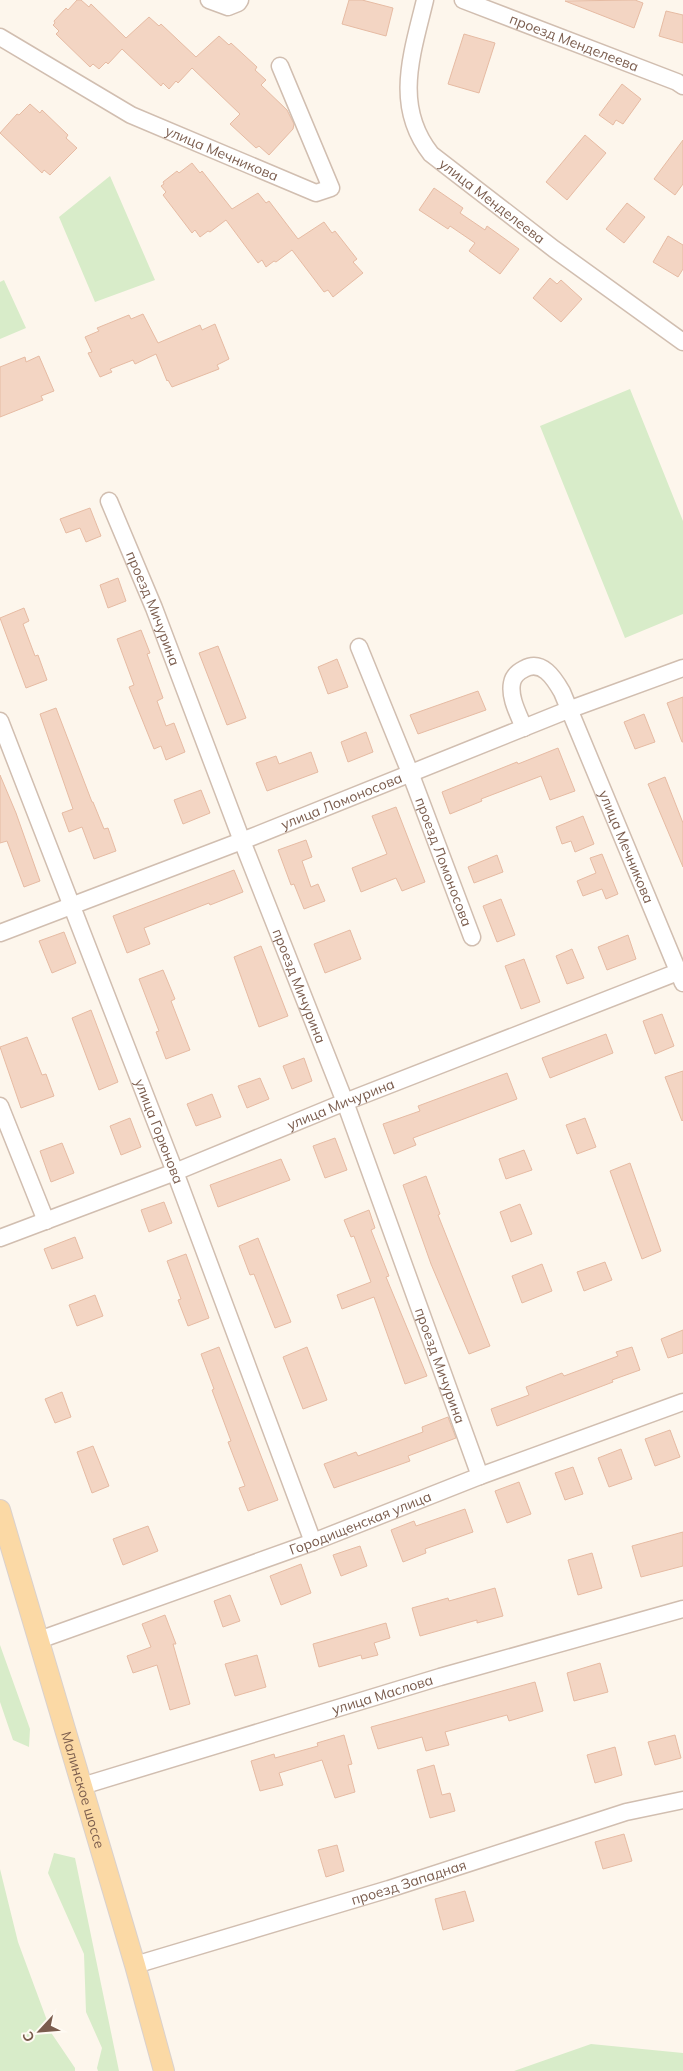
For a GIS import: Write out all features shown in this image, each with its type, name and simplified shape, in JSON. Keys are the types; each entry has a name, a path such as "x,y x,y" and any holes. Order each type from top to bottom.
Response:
{"main road":[{"name":"Малинское шоссе","path":"0,1510 135,1965 164,2071"}],"street":[{"path":"209,0 228,7 238,3 240,0"},
{"name":"улица Менделеева","path":"425,0 410,63 410,110 414,126 421,141 431,154 554,250 683,342"},
{"name":"проезд Менделеева","path":"463,0 677,82 683,86"},
{"name":"улица Мечникова","path":"0,37 131,115 316,193 331,188 280,66"},
{"name":"проезд Мичурина","path":"109,501 154,608 242,841 345,1102 480,1476"},
{"name":"проезд Ломоносова","path":"359,647 411,775 472,937"},
{"path":"524,728 513,699 512,682 518,673 527,667 536,666 548,671 562,692 568,710"},
{"name":"улица Ломоносова","path":"0,932 242,841 411,775 568,710 683,668"},
{"name":"улица Мечникова","path":"568,710 682,975"},
{"name":"улица Горюнова","path":"0,721 175,1172 313,1542"},
{"name":"улица Мичурина","path":"0,1238 175,1172 345,1102 682,975"},
{"path":"0,1106 46,1221"},
{"name":"Городищенская улица","path":"39,1640 313,1542 480,1476 683,1402"},
{"name":"улица Маслова","path":"82,1786 440,1677 683,1609"},
{"name":"проезд Западная","path":"135,1965 389,1889 626,1812 683,1800"}],"green space":[{"path":"110,176 155,280 95,302 59,217"},
{"path":"4,280 26,328 0,339 0,282"},
{"path":"630,389 683,521 683,614 625,638 540,426"},
{"path":"0,1645 30,1729 29,1747 13,1740 0,1702"},
{"path":"54,1853 75,1858 119,2071 98,2071 97,2068 102,2048 86,2012 84,1954 48,1873"},
{"path":"0,1869 18,1942 52,2034 75,2068 75,2071 0,2071"},
{"path":"591,2044 683,2053 683,2071 514,2071"}],"building":[{"path":"77,0 81,0 89,7 91,4 126,38 149,17 159,26 161,24 196,57 219,36 229,45 231,43 257,67 255,70 266,80 261,85 287,110 294,124 293,129 269,155 259,146 256,148 230,124 240,114 192,68 178,83 176,81 169,89 163,83 161,86 122,49 108,64 106,62 99,69 93,64 90,67 56,34 59,31 53,25 54,21 66,8 68,10"},
{"path":"349,0 362,0 393,8 386,36 342,24"},
{"path":"635,0 643,3 634,28 565,1"},
{"path":"666,11 683,15 683,43 659,36"},
{"path":"464,34 495,43 479,93 448,84"},
{"path":"622,84 641,99 623,124 616,120 613,125 599,115"},
{"path":"30,104 40,113 42,110 68,135 66,138 77,148 50,175 44,170 42,173 0,133 17,114 19,115"},
{"path":"585,135 606,153 567,200 546,182"},
{"path":"683,140 683,184 675,195 654,179"},
{"path":"192,163 200,173 202,171 232,209 258,193 266,203 269,201 298,239 324,222 332,233 335,231 357,259 353,262 363,273 333,297 328,290 324,292 292,250 266,267 262,260 258,263 226,220 200,237 195,230 192,233 163,195 166,192 161,186 164,184 163,182 177,171 179,173"},
{"path":"434,188 463,208 460,213 485,230 487,226 519,249 500,274 469,251 475,243 450,226 448,229 419,210"},
{"path":"627,203 645,217 624,243 606,229"},
{"path":"668,236 683,245 683,269 678,277 653,262"},
{"path":"550,278 557,284 561,280 582,299 561,322 533,298"},
{"path":"143,314 158,343 200,325 202,330 215,324 229,359 217,365 219,369 172,387 167,381 156,354 135,364 133,360 110,369 112,372 100,377 88,353 92,352 85,337 99,331 97,328 129,315 131,319"},
{"path":"39,356 54,391 41,396 43,400 0,417 0,367 25,357 26,362"},
{"path":"90,508 101,536 86,542 80,528 66,533 60,519"},
{"path":"118,578 126,601 108,608 100,585"},
{"path":"24,608 29,621 23,624 35,656 38,655 47,680 26,688 0,618"},
{"path":"141,630 150,653 147,654 163,698 157,701 166,726 174,723 185,752 166,760 161,746 154,749 129,687 134,685 117,639"},
{"path":"218,646 246,718 227,725 199,653"},
{"path":"337,659 348,687 328,694 318,667"},
{"path":"478,691 486,710 418,734 410,715"},
{"path":"683,697 683,742 682,742 667,703"},
{"path":"56,708 92,802 104,829 108,828 116,851 94,859 82,827 69,832 62,813 73,809 40,714"},
{"path":"644,714 655,742 635,749 624,722"},
{"path":"366,732 373,752 348,762 341,742"},
{"path":"558,748 575,791 550,800 541,776 481,799 482,801 450,814 442,792"},
{"path":"311,752 318,772 267,791 256,763 276,756 279,764"},
{"path":"0,775 16,813 40,881 24,887 7,841 0,843"},
{"path":"665,777 683,823 683,867 648,784"},
{"path":"201,790 210,813 183,824 174,800"},
{"path":"396,807 425,882 402,891 396,878 361,892 352,868 387,854 372,816"},
{"path":"583,816 594,844 575,852 571,841 562,844 556,827"},
{"path":"306,840 312,857 302,861 311,887 318,884 325,901 304,909 294,884 291,885 278,850"},
{"path":"602,854 618,894 606,899 602,889 583,896 577,881 596,873 590,858"},
{"path":"497,855 503,872 474,883 468,867"},
{"path":"234,870 243,892 144,928 150,944 127,953 113,916"},
{"path":"501,899 515,935 497,942 483,906"},
{"path":"350,930 361,959 325,973 314,944"},
{"path":"64,932 76,963 52,973 39,941"},
{"path":"628,935 636,959 607,970 598,947"},
{"path":"261,946 288,1016 259,1027 234,957"},
{"path":"572,949 584,978 567,984 556,956"},
{"path":"524,959 540,1002 521,1009 505,966"},
{"path":"163,970 175,999 171,1001 190,1050 166,1059 156,1032 159,1031 139,979"},
{"path":"91,1010 118,1082 99,1090 72,1018"},
{"path":"662,1014 674,1046 655,1054 643,1021"},
{"path":"606,1034 613,1053 550,1078 542,1058"},
{"path":"27,1037 42,1075 46,1074 54,1096 21,1108 0,1047"},
{"path":"304,1058 312,1081 292,1089 283,1066"},
{"path":"683,1071 683,1120 682,1121 665,1077"},
{"path":"507,1073 517,1099 413,1138 416,1145 394,1154 383,1124 420,1111 418,1106"},
{"path":"260,1078 269,1099 247,1108 238,1086"},
{"path":"212,1094 221,1117 196,1126 187,1104"},
{"path":"130,1118 141,1147 121,1155 110,1126"},
{"path":"585,1118 596,1147 577,1154 566,1125"},
{"path":"335,1138 347,1170 325,1178 313,1146"},
{"path":"62,1143 74,1173 51,1182 40,1151"},
{"path":"524,1150 532,1170 506,1179 499,1159"},
{"path":"281,1159 290,1180 218,1207 210,1185"},
{"path":"630,1163 661,1251 642,1259 610,1171"},
{"path":"426,1176 440,1214 438,1215 490,1346 469,1354 431,1264 403,1185"},
{"path":"164,1202 172,1223 149,1232 141,1210"},
{"path":"520,1204 532,1234 511,1242 500,1212"},
{"path":"369,1210 375,1228 371,1230 389,1276 386,1277 427,1376 405,1384 374,1297 342,1309 337,1295 371,1282 354,1236 351,1237 344,1220"},
{"path":"75,1237 83,1258 52,1269 44,1249"},
{"path":"258,1238 291,1322 275,1328 254,1274 250,1275 239,1246"},
{"path":"186,1254 209,1318 188,1326 178,1300 181,1299 167,1261"},
{"path":"605,1262 612,1280 584,1291 577,1272"},
{"path":"542,1264 552,1291 522,1303 512,1276"},
{"path":"95,1295 103,1316 77,1326 69,1305"},
{"path":"683,1330 683,1353 668,1358 661,1339"},
{"path":"219,1347 278,1500 248,1511 239,1488 245,1486 228,1442 231,1441 201,1354"},
{"path":"307,1347 327,1400 303,1409 283,1357"},
{"path":"632,1347 640,1370 497,1426 491,1409 529,1395 526,1387 562,1373 564,1376 618,1356 616,1352"},
{"path":"62,1392 71,1417 55,1423 45,1399"},
{"path":"448,1417 456,1438 408,1456 410,1461 334,1488 324,1464 356,1452 358,1456 423,1432 422,1427"},
{"path":"670,1430 680,1457 655,1466 645,1439"},
{"path":"93,1446 109,1486 92,1493 77,1452"},
{"path":"621,1449 632,1479 609,1487 598,1458"},
{"path":"573,1467 583,1494 565,1500 555,1473"},
{"path":"519,1482 531,1514 507,1523 495,1491"},
{"path":"465,1509 473,1532 425,1549 426,1553 403,1562 391,1530 414,1521 416,1526"},
{"path":"148,1526 158,1551 123,1565 113,1539"},
{"path":"683,1532 683,1566 641,1577 632,1546"},
{"path":"360,1546 367,1566 341,1576 333,1555"},
{"path":"592,1553 602,1588 578,1595 568,1560"},
{"path":"301,1564 311,1593 281,1605 270,1576"},
{"path":"495,1588 503,1616 477,1623 477,1620 420,1636 412,1608 448,1598 449,1601"},
{"path":"230,1595 240,1621 223,1627 214,1601"},
{"path":"165,1615 176,1644 173,1644 190,1704 170,1710 157,1665 133,1673 127,1656 151,1647 142,1624"},
{"path":"386,1623 390,1638 374,1643 378,1655 362,1659 361,1655 319,1667 313,1644"},
{"path":"257,1655 266,1687 235,1696 225,1664"},
{"path":"600,1663 608,1692 574,1701 567,1673"},
{"path":"535,1682 543,1711 509,1721 507,1715 445,1732 449,1745 426,1751 422,1737 378,1749 371,1727"},
{"path":"344,1735 352,1764 348,1765 355,1792 335,1798 322,1760 279,1773 283,1785 260,1791 251,1761 274,1754 275,1758 318,1746 317,1743"},
{"path":"675,1735 681,1758 655,1765 648,1742"},
{"path":"615,1747 622,1775 595,1783 587,1755"},
{"path":"434,1765 442,1795 450,1793 455,1811 430,1818 417,1770"},
{"path":"624,1834 632,1861 603,1869 595,1842"},
{"path":"337,1845 344,1871 326,1877 318,1850"},
{"path":"465,1891 474,1921 443,1930 435,1899"}]}
